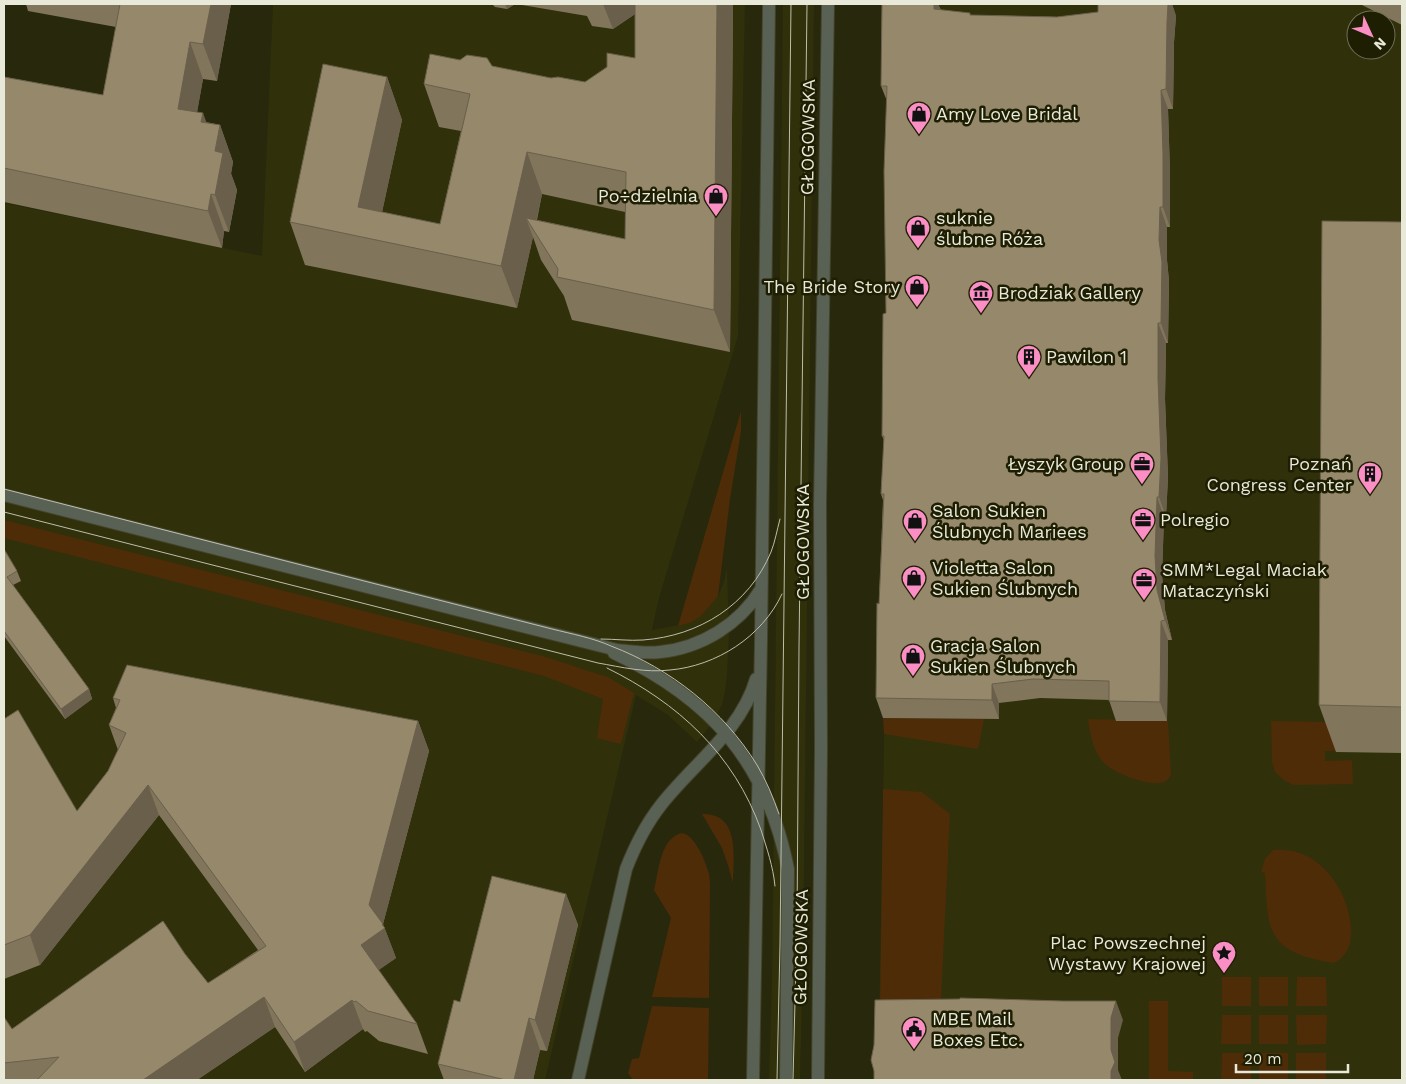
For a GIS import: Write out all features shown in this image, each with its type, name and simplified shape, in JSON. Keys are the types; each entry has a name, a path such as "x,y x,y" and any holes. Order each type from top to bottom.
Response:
{"street":[{"path":"752,1080 762,588 769,4"},
{"name":"GŁOGOWSKA","path":"818,1080 821,757 820,504 828,4"},
{"path":"4,496 617,650 648,653 692,645 727,626 750,605 762,588"},
{"path":"595,645 666,682 703,710 726,732 740,751 757,779 774,816 788,869 786,1080"},
{"path":"578,1080 626,869 634,850 646,826 663,803 726,732 744,707 755,682 760,660"}],"shaded area":[{"path":"273,4 745,4 738,336 659,598 652,630 690,623 718,596 727,568 729,634 725,691 722,705 711,725 697,742 668,715 636,695 545,1080 4,1080 4,203 262,256"},
{"path":"783,4 814,4 800,1080 769,1080 772,980"},
{"path":"890,4 1402,4 1402,1080 878,1080 884,748"},
{"path":"741,411 741,431 730,499 718,596 701,616 690,623 678,626"},
{"path":"4,520 546,657 610,678 634,693 621,744 597,738 603,699 544,676 4,538"},
{"path":"883,718 984,719 978,749 884,734"},
{"path":"1088,719 1168,721 1171,775 1163,782 1150,783 1132,778 1109,767 1100,759 1095,748"},
{"path":"1271,721 1335,722 1336,751 1325,751 1325,761 1352,760 1353,784 1294,785 1285,781 1275,772 1272,762"},
{"path":"883,789 922,792 950,814 940,1019 880,1017"},
{"path":"702,814 715,816 723,821 729,829 733,850 733,883 722,848"},
{"path":"682,833 687,835 695,844 703,856 708,869 710,890 709,998 652,997 671,918 654,890 665,848 669,841"},
{"path":"1273,850 1291,851 1307,856 1325,869 1338,886 1350,917 1351,936 1348,950 1334,963 1316,960 1290,950 1283,945 1272,930 1267,910 1265,873 1261,872 1265,859"},
{"path":"1222,977 1251,977 1251,1006 1222,1006"},
{"path":"1259,977 1288,977 1288,1006 1259,1006"},
{"path":"1297,977 1326,977 1327,1006 1296,1006"},
{"path":"1149,1001 1168,1001 1168,1071 1193,1072 1193,1080 1149,1080"},
{"path":"652,1006 709,1008 708,1080 633,1080 628,1073 632,1059 639,1058"},
{"path":"1222,1015 1251,1015 1251,1044 1221,1044"},
{"path":"1259,1015 1288,1015 1288,1044 1259,1044"},
{"path":"1296,1015 1327,1015 1326,1044 1297,1045"},
{"path":"1222,1053 1251,1053 1251,1080 1221,1080"},
{"path":"1259,1053 1288,1053 1288,1080 1259,1080"},
{"path":"1296,1053 1326,1053 1326,1080 1296,1080"}],"building":[{"path":"120,4 211,4 203,44 190,42 178,109 203,113 201,122 220,125 215,151 223,153 215,195 211,194 208,211 4,168 4,77 103,95"},
{"path":"635,4 717,4 714,310 557,277 558,269 526,218 625,239 626,172 527,152 501,266 290,222 323,64 387,77 358,207 440,224 470,94 424,84 430,54 460,60 467,55 487,58 492,66 551,78 558,77 585,82 607,67 607,53 635,58"},
{"name":"Pawilon 1","path":"882,4 934,4 934,9 970,13 970,15 1057,17 1098,12 1098,4 1168,4 1166,89 1161,90 1163,207 1160,207 1159,240 1162,262 1161,323 1158,323 1158,379 1161,458 1159,497 1157,497 1155,556 1157,590 1165,620 1161,621 1160,702 1109,701 1109,681 1033,679 992,684 992,700 876,698 877,603 879,604 884,494 881,494 884,436 882,436 883,314 886,313 884,171 887,86 881,86"},
{"name":"Poznań Congress Center","path":"1322,221 1402,222 1402,707 1319,705"},
{"path":"4,549 17,571 7,577 89,689 61,709 4,631"},
{"path":"127,665 418,721 369,905 385,928 361,945 417,1024 368,1011 352,1000 294,1042 264,997 143,1080 37,1080 59,1057 4,1063 4,1017 12,1029 163,921 185,954 208,983 266,946 148,785 30,935 4,945 4,719 18,710 77,811 108,771 126,733 109,725 120,700 113,698"},
{"path":"492,876 566,894 535,1020 529,1018 514,1080 506,1080 438,1064 454,1000 460,1002"},
{"path":"960,998 1116,1001 1111,1018 1111,1050 1115,1062 1111,1071 1111,1080 874,1080 871,1060 874,1045 875,1000"}],"tram line":[{"path":"777,1080 791,4"},
{"path":"793,1080 797,924 807,4"},
{"path":"4,489 582,636 633,655 675,679 712,709 728,726 757,765 779,814"},
{"path":"4,512 598,663 642,670 661,671 687,667 720,656 750,636 763,623 782,594"},
{"path":"601,639 638,640 664,637 684,632 720,614 750,588 761,571 771,552 780,519"},
{"path":"607,668 657,697 680,715 719,755 736,778 750,803 768,851 775,886"}],"place":[{"name":"Amy Love Bridal","path":"919,135"},
{"name":"Po÷dzielnia","path":"716,217"},
{"name":"suknie ślubne Róża","path":"918,249"},
{"name":"The Bride Story","path":"917,308"},
{"name":"Brodziak Gallery","path":"981,314"},
{"name":"Pawilon 1","path":"1029,378"},
{"name":"Łyszyk Group","path":"1142,485"},
{"name":"Poznań Congress Center","path":"1370,495"},
{"name":"Polregio","path":"1143,541"},
{"name":"Salon Sukien Ślubnych Mariees","path":"915,542"},
{"name":"Violetta Salon Sukien Ślubnych","path":"914,599"},
{"name":"SMM*Legal Maciak Mataczyński","path":"1144,601"},
{"name":"Gracja Salon Sukien Ślubnych","path":"913,677"},
{"name":"Plac Powszechnej Wystawy Krajowej","path":"1224,974"},
{"name":"MBE Mail Boxes Etc.","path":"914,1050"}]}
